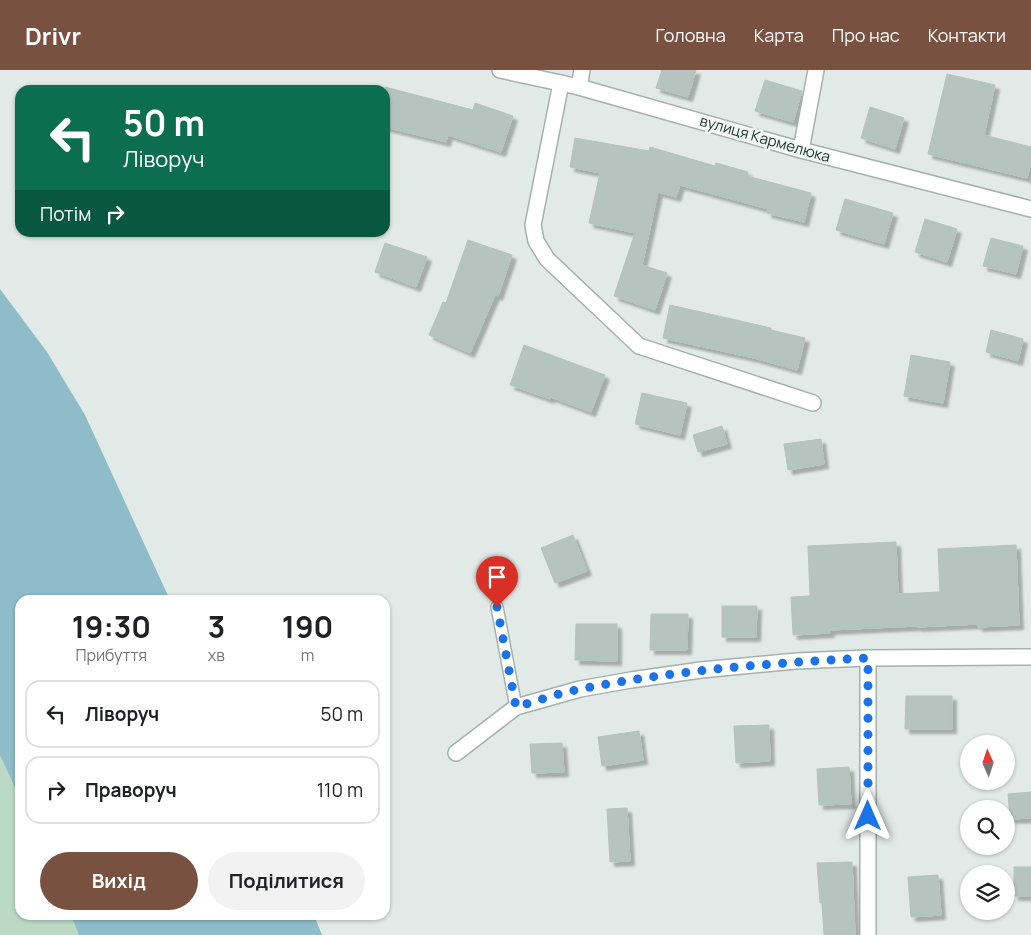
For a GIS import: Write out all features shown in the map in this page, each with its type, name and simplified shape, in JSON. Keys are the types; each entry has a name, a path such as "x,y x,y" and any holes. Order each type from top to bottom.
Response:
{"street":[{"name":"вулиця Кармелюка","path":"500,70 561,83 801,150 1031,207"},
{"path":"579,88 582,70"},
{"path":"801,150 816,70"},
{"path":"561,83 533,224 536,241 547,259 639,346 813,403"},
{"path":"456,753 516,707 580,689 675,674 796,661 868,658 1031,657"},
{"path":"868,658 868,935"}],"lane":[{"path":"497,607 516,707"}],"green space":[{"path":"0,617 15,640 15,920 182,920 187,935 0,935"}],"water":[{"path":"0,289 47,352 85,415 168,595 15,595 15,787 0,755"},
{"path":"73,920 316,920 322,935 79,935"}],"building":[{"path":"662,70 696,70 688,97 656,88"},
{"path":"947,74 995,85 984,135 1031,147 1031,162 1027,178 928,154"},
{"path":"765,80 802,91 793,122 755,111"},
{"path":"390,88 473,110 475,103 513,116 501,152 448,135 446,142 390,128"},
{"path":"870,107 904,118 895,149 861,138"},
{"path":"575,138 649,151 650,147 715,166 716,163 748,172 747,176 811,193 804,222 767,213 768,209 680,185 676,197 658,192 642,265 667,273 655,310 614,296 635,233 589,223 600,173 570,167"},
{"path":"845,199 893,213 884,244 836,230"},
{"path":"925,219 957,229 947,262 915,252"},
{"path":"991,238 1023,246 1016,274 983,266"},
{"path":"468,240 512,255 498,296 495,295 470,353 429,335 443,302 446,303"},
{"path":"385,243 427,257 416,287 375,272"},
{"path":"670,305 771,328 771,330 805,338 797,370 754,358 663,338"},
{"path":"991,330 1023,339 1018,361 986,352"},
{"path":"524,345 605,375 591,412 551,397 550,399 510,385"},
{"path":"911,355 950,362 943,403 904,396"},
{"path":"642,393 687,403 680,435 635,424"},
{"path":"722,426 727,444 698,452 693,435"},
{"path":"821,439 824,464 788,470 784,444"},
{"path":"573,535 587,571 555,583 541,548"},
{"path":"896,542 898,594 940,592 938,549 1016,545 1019,625 978,627 978,624 917,626 830,630 830,633 793,635 791,597 810,596 808,546"},
{"path":"722,606 757,606 756,637 722,637"},
{"path":"651,614 688,614 687,650 650,650"},
{"path":"576,624 617,624 617,661 575,660"},
{"path":"906,696 952,696 952,729 905,729"},
{"path":"769,725 770,761 736,763 734,726"},
{"path":"639,731 643,760 602,766 598,737"},
{"path":"562,743 564,772 532,773 530,744"},
{"path":"849,767 851,804 819,805 817,769"},
{"path":"1031,792 1031,818 1015,819 1015,800 1008,800 1008,794"},
{"path":"627,808 630,861 610,862 607,809"},
{"path":"852,862 855,935 824,935 817,863"},
{"path":"1015,867 1031,867 1031,896 1015,896"},
{"path":"938,875 941,915 911,917 908,877"}],"route":[{"path":"497,607 516,707 580,689 701,670 796,661 868,658 868,816"}]}
